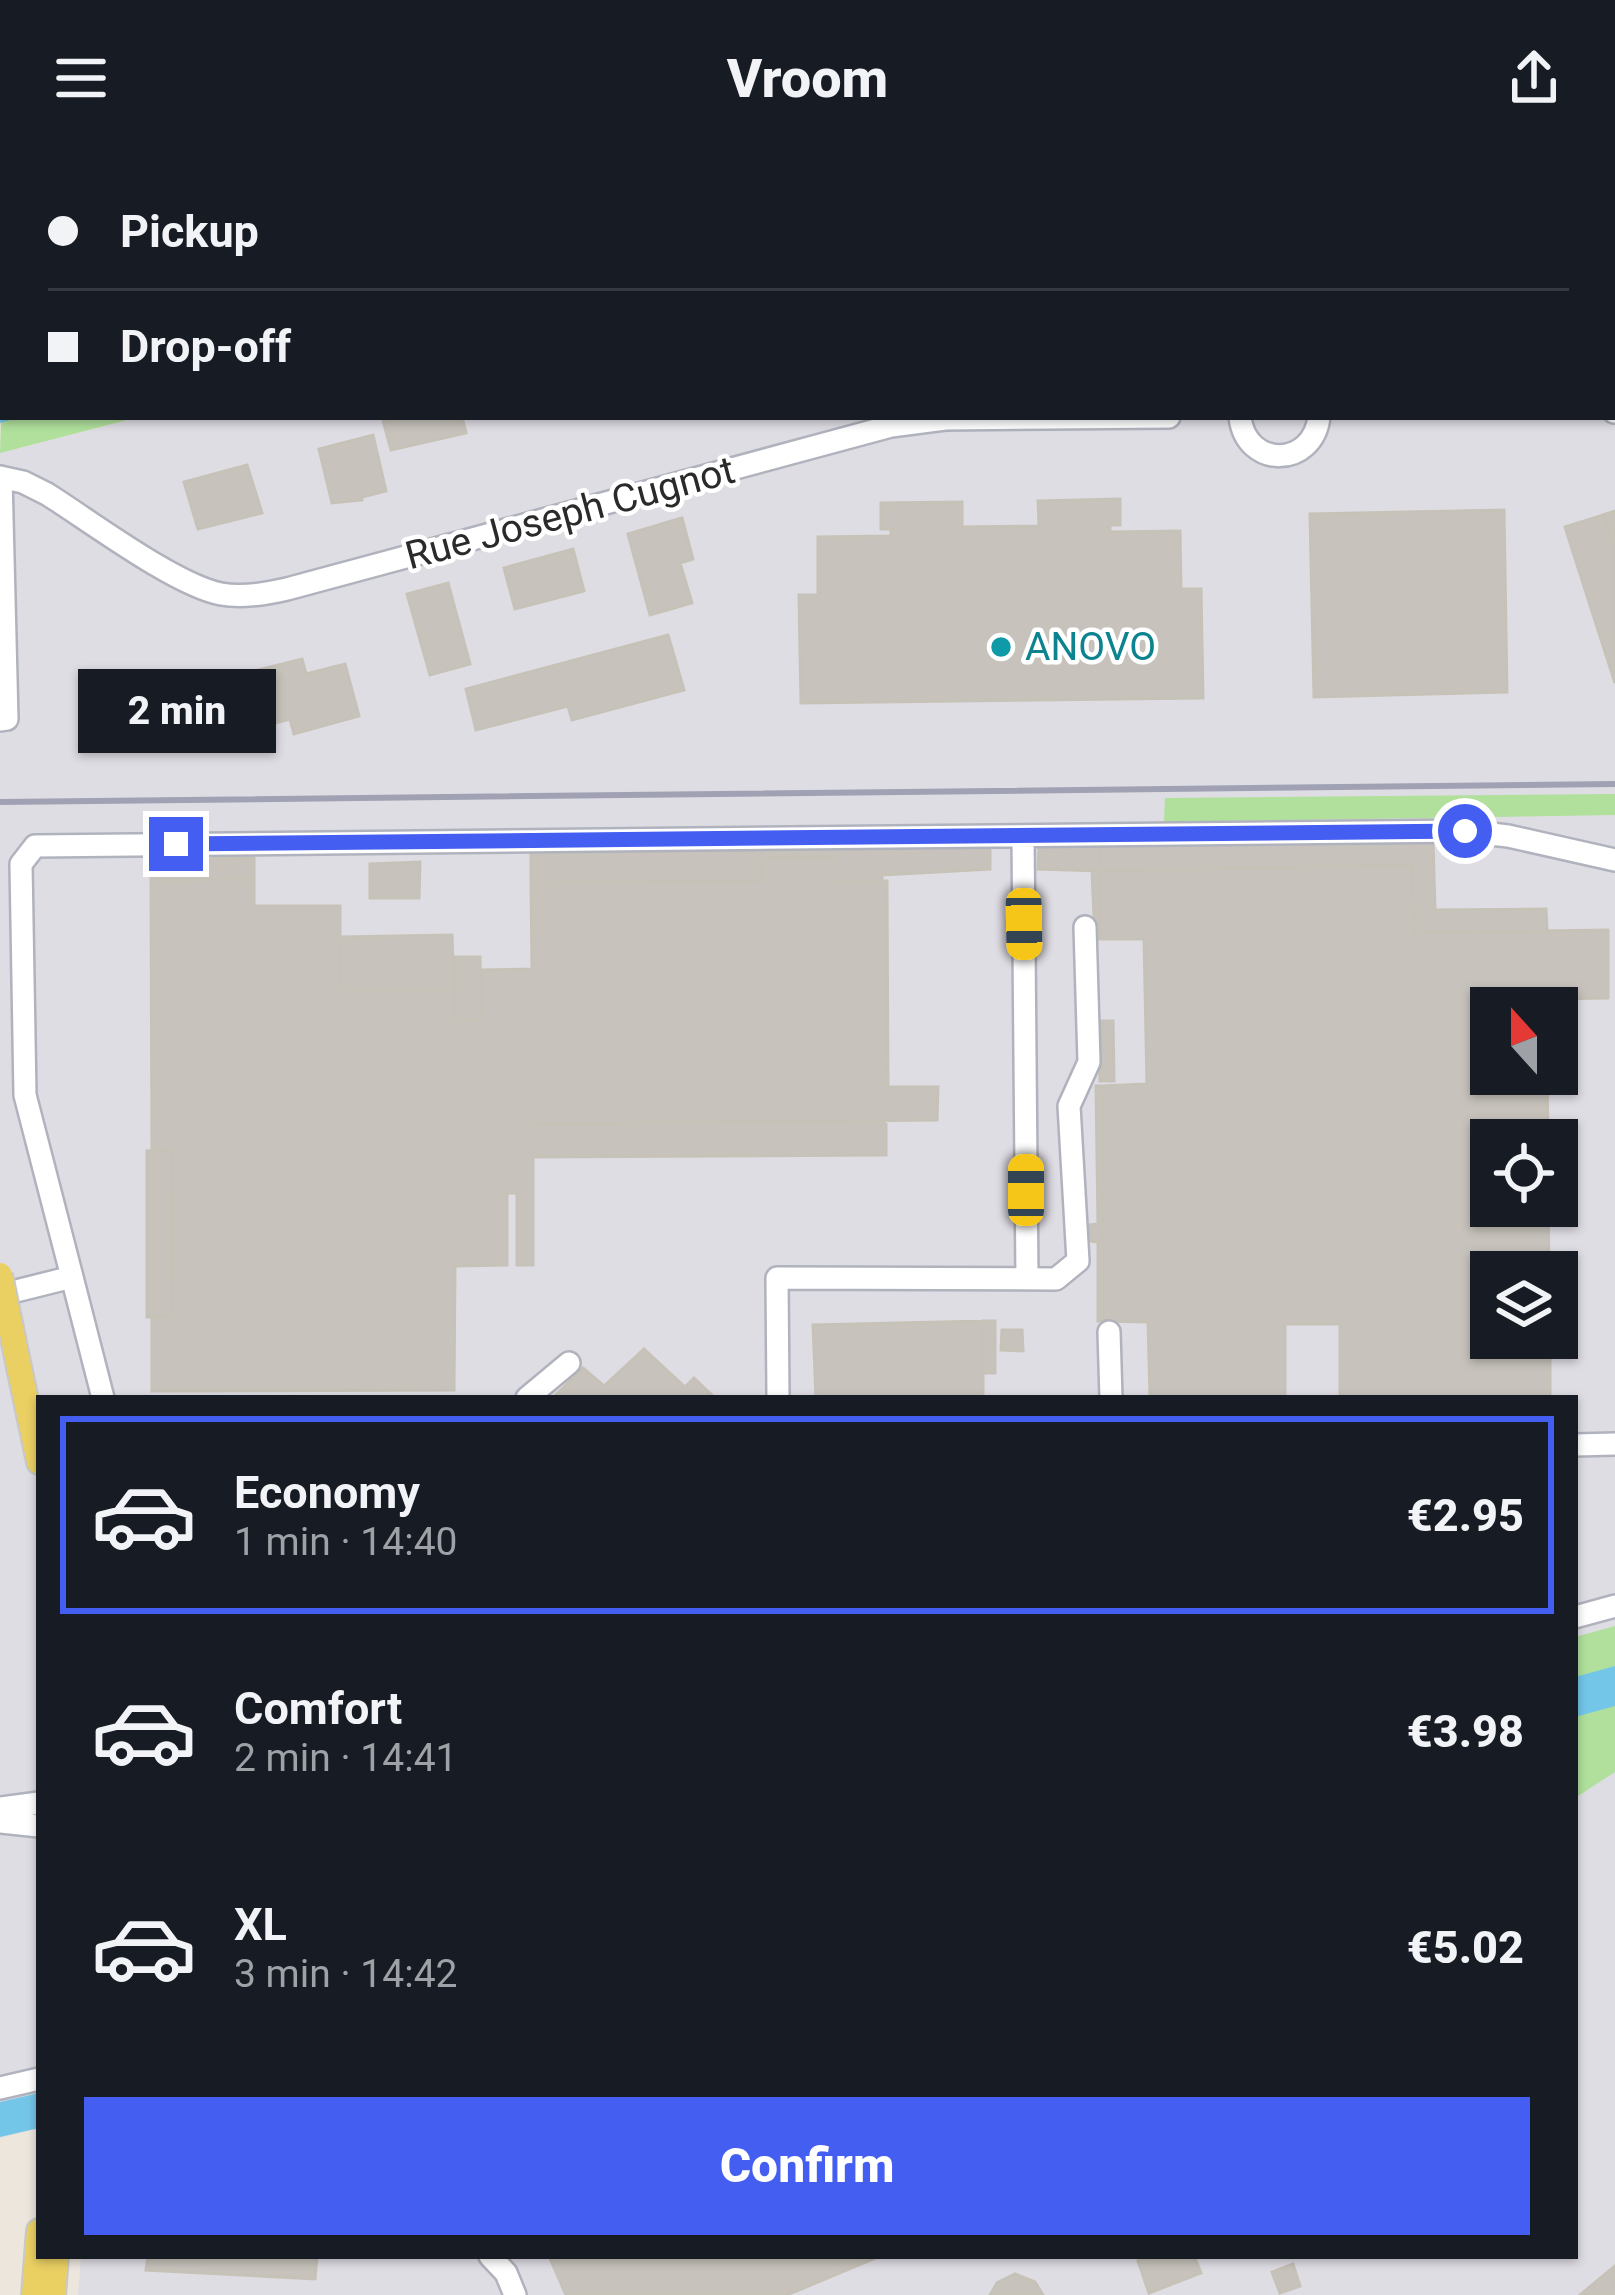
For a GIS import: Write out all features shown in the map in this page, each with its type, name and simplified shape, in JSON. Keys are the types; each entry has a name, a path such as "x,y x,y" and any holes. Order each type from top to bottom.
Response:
{"main road":[{"path":"0,1275 36,1448"},
{"path":"34,2295 37,2259"},
{"path":"53,2295 56,2259"}],"street":[{"name":"Rue Joseph Cugnot","path":"1,477 47,494 200,588 251,596 891,426 937,420"},
{"path":"1241,420 1251,445 1280,457 1308,445 1318,420"},
{"path":"0,720 7,719 1,477"},
{"path":"102,1395 25,1095 21,864 35,846 1465,831 1615,860"},
{"path":"1023,836 1027,1279"},
{"path":"778,1395 777,1278 1055,1279 1078,1261 1069,1106 1089,1062 1084,927"},
{"path":"0,1295 72,1277"},
{"path":"1109,1332 1111,1395"},
{"path":"531,1395 568,1363"},
{"path":"1578,1445 1615,1444"},
{"path":"1578,1616 1615,1606"},
{"path":"0,1808 36,1803"},
{"path":"0,1822 36,1826"},
{"path":"0,2088 36,2080"},
{"path":"493,2259 506,2273 515,2295"}],"shaded area":[{"path":"128,420 1615,420 1615,2295 78,2295 81,2259 1578,2259 1578,1395 36,1395 36,2129 0,2138 0,453"}],"green space":[{"path":"1,420 127,420 0,453"},
{"path":"1615,794 1615,815 1164,822 1165,798"},
{"path":"1615,1626 1615,1772 1578,1796 1578,1636"}],"water":[{"path":"1615,1666 1615,1706 1578,1716 1578,1676"},
{"path":"36,2094 36,2129 0,2137 0,2102"}],"building":[{"path":"383,420 463,420 466,433 391,450"},
{"path":"373,435 386,491 332,503 319,449"},
{"path":"247,465 262,513 198,529 184,482"},
{"name":"ANOVO","path":"1120,499 1120,525 1110,525 1110,532 1180,531 1181,589 1201,589 1203,698 801,703 799,595 818,595 818,537 891,536 891,529 881,529 881,503 962,502 962,527 1039,526 1038,501"},
{"path":"1504,510 1507,692 1314,697 1310,514"},
{"path":"1615,511 1615,550 1603,515"},
{"path":"1603,515 1615,550 1615,683 1565,527"},
{"path":"682,518 693,559 680,563 692,603 650,615 628,534"},
{"path":"573,549 584,591 515,609 504,568"},
{"path":"448,583 470,664 430,675 407,594"},
{"path":"668,635 684,690 572,720 568,706 476,730 466,689"},
{"path":"302,659 306,674 345,664 359,716 294,734 290,719 264,726 250,672"},
{"path":"116,707 212,707 213,741 115,743"},
{"path":"1433,841 1435,910 1546,909 1547,931 1414,933 1412,865 1100,871 1100,845"},
{"path":"990,847 990,869 882,875 882,881 835,881 835,857 762,858 761,881 531,883 531,853"},
{"path":"1039,847 1100,847 1100,871 1038,869"},
{"path":"835,857 835,881 887,881 888,1087 938,1087 937,1120 533,1124 533,1265 517,1265 517,1193 507,1193 507,1265 455,1266 454,1390 152,1391 152,1317 172,1316 171,1150 152,1151 151,881 254,879 254,906 340,906 340,990 454,990 455,1020 481,1020 480,970 532,969 531,883 761,881 762,858"},
{"path":"254,858 254,879 151,881 151,860"},
{"path":"420,862 419,898 370,898 370,864"},
{"path":"1412,865 1414,933 1608,930 1608,998 1578,998 1578,987 1470,987 1470,1095 1547,1095 1548,1119 1470,1119 1470,1227 1548,1227 1549,1251 1470,1251 1470,1359 1550,1359 1550,1395 1340,1395 1340,1324 1285,1324 1285,1395 1150,1395 1148,1322 1104,1321 1102,1086 1147,1084 1144,939 1101,939 1100,871"},
{"path":"1092,871 1100,871 1101,939 1095,939"},
{"path":"452,935 454,990 340,990 340,937"},
{"path":"454,957 480,957 481,1020 455,1020"},
{"path":"1098,1021 1102,1021 1102,1081 1100,1081"},
{"path":"1102,1021 1113,1021 1114,1081 1102,1081"},
{"path":"1096,1086 1102,1086 1104,1321 1098,1321 1098,1242 1089,1241 1088,1225 1098,1224"},
{"path":"886,1120 886,1155 533,1157 533,1124"},
{"path":"171,1150 172,1316 147,1317 147,1151"},
{"path":"983,1321 995,1321 995,1373 983,1373"},
{"path":"983,1321 983,1395 816,1395 813,1325"},
{"path":"1002,1330 1022,1330 1023,1351 1001,1350"},
{"path":"644,1349 685,1387 694,1378 712,1395 556,1395 583,1368 604,1386"},
{"path":"148,2259 317,2259 315,2279 146,2270"},
{"path":"550,2259 873,2259 787,2295 566,2295"},
{"path":"1195,2259 1201,2273 1149,2293 1138,2261"},
{"path":"1293,2264 1300,2286 1280,2293 1272,2272"},
{"path":"1615,2266 1615,2295 1580,2295"},
{"path":"1015,2274 1035,2282 1043,2295 990,2295 997,2283"}],"railway":[{"path":"0,802 1615,784"}],"place":[{"name":"ANOVO","path":"1001,647"}],"route":[{"path":"176,844 1465,831"}]}
